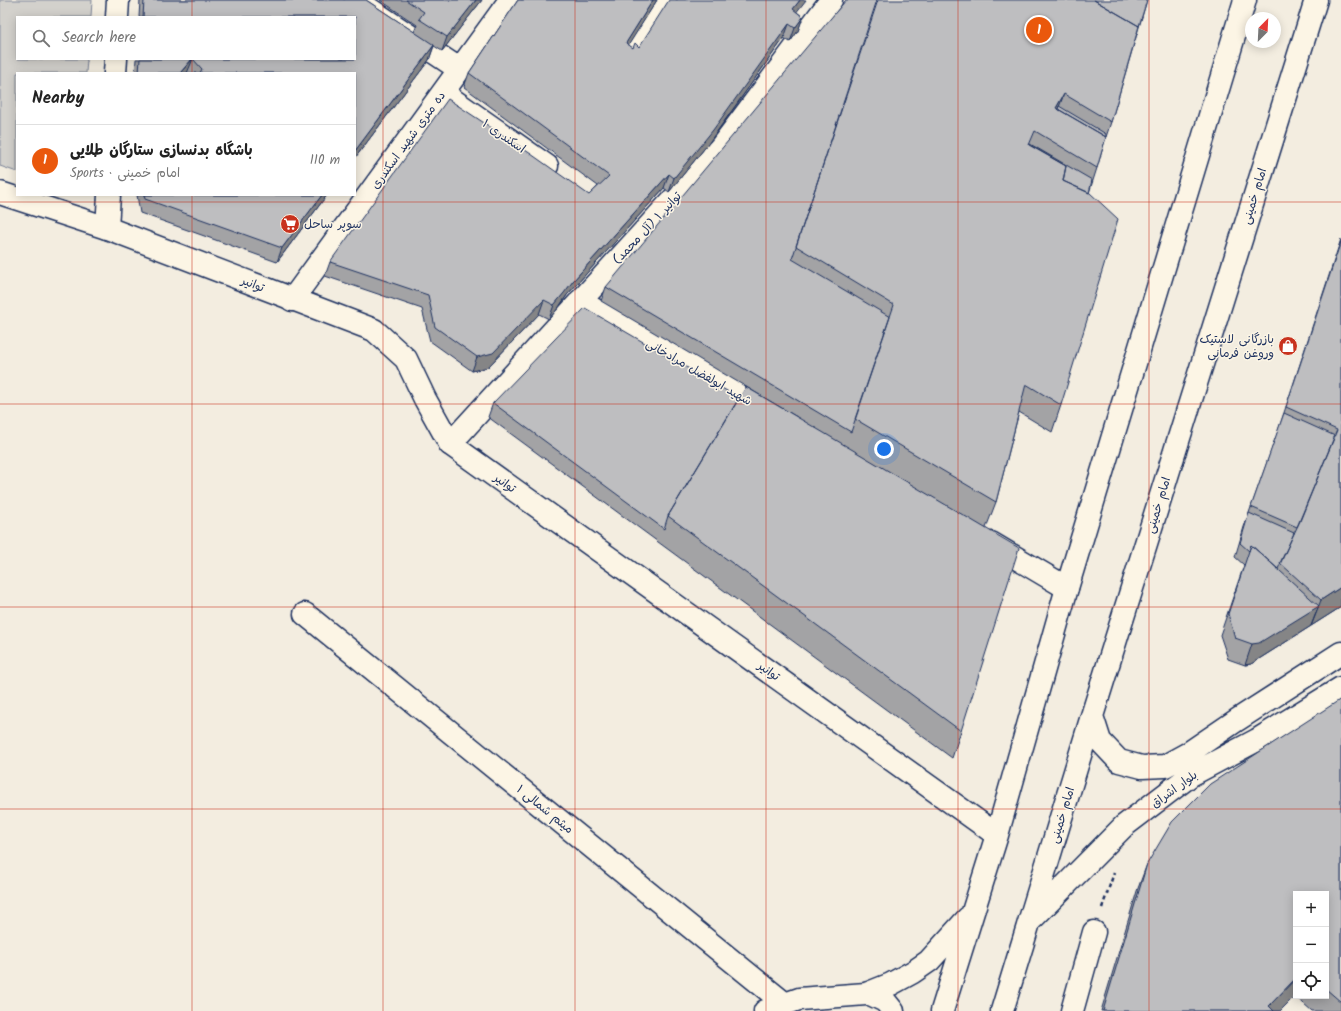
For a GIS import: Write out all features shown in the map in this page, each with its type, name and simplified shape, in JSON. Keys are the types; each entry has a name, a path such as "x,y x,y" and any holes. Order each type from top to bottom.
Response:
{"street":[{"path":"117,16 118,0"},
{"path":"356,0 459,69"},
{"name":"ده متری شهید اسکندری","path":"292,300 510,0"},
{"path":"633,50 665,0"},
{"name":"توانیر ۱ (آل محمد)","path":"450,444 720,148 831,0"},
{"path":"942,1011 997,834 1068,588 1245,0"},
{"name":"امام خمینی","path":"1002,1011 1092,716 1316,0"},
{"path":"115,72 116,60"},
{"name":"اسکندری ۱","path":"443,93 565,179"},
{"name":"توانیر","path":"0,193 107,228 292,300 374,330 406,359 425,399 450,444 997,834"},
{"path":"107,228 109,196"},
{"name":"شهید ابولفضل مرادخانی","path":"580,301 786,422"},
{"path":"971,532 1068,588"},
{"name":"میثم شمالی ۱","path":"305,614 774,1007"},
{"name":"بلوار اشراق","path":"1092,716 1100,741 1120,761 1142,767 1165,766 1187,754 1341,653"},
{"name":"بلوار اشراق","path":"1031,920 1124,826 1192,775 1257,740 1341,688"},
{"path":"774,1007 799,999 868,993 891,984 929,961 973,912"},
{"path":"1072,1011 1094,932"},
{"path":"868,993 885,1001 893,1011"}],"path":[{"path":"1094,932 1114,873 1119,867"}],"shaded area":[{"path":"0,0 92,0 91,16 16,16 16,60 87,60 86,72 16,72 16,172 0,166"}],"building":[{"path":"144,0 366,0 434,45 356,150 356,72 200,72 202,69 194,60 356,60 356,16 143,16"},
{"path":"406,0 476,0 447,37 419,19 424,12"},
{"path":"518,0 653,0 626,43 633,48 635,43 639,47 669,0 800,0 793,9 803,17 795,28 789,24 713,130 674,178 669,174 573,281 554,305 544,300 493,353 477,357 435,327 428,295 330,262 448,99 531,154 589,195 609,176 469,73"},
{"path":"846,0 877,0 792,259 890,317 851,432 606,287"},
{"path":"878,0 1094,0 1139,26 1111,122 1064,94 1056,108 1106,137 1097,168 1035,131 1029,145 1066,166 1063,181 1090,193 1118,219 1061,405 1026,384 996,502 855,419 894,305 796,246"},
{"path":"1094,0 1147,0 1139,26"},
{"path":"140,60 191,60 181,72 139,72"},
{"path":"1059,106 1106,134 1106,137 1058,109"},
{"path":"1030,144 1092,180 1089,193 1063,181 1066,166"},
{"path":"144,196 321,196 282,248 145,199"},
{"path":"1341,241 1341,587 1321,600 1280,563 1300,521 1337,430 1286,407"},
{"path":"585,308 739,398 668,516 664,529 493,403"},
{"path":"746,387 1019,548 961,731 668,516"},
{"path":"1284,413 1335,436 1297,527 1251,507"},
{"path":"1249,513 1294,533 1278,569 1251,545 1249,551 1240,543"},
{"path":"1251,545 1319,606 1259,643 1252,644 1235,638 1228,614"},
{"path":"1341,699 1341,1002 1329,992 1329,891 1293,891 1293,981 1269,1006 1274,1011 1103,1011 1147,864 1172,822 1210,784"}],"place":[{"name":"باشگاه بدنسازی ستارگان طلایی","path":"1039,30"},
{"name":"سوپر ساحل","path":"290,224"},
{"name":"بازرگانی لاستیک وروغن فرمانی","path":"1288,346"}]}
